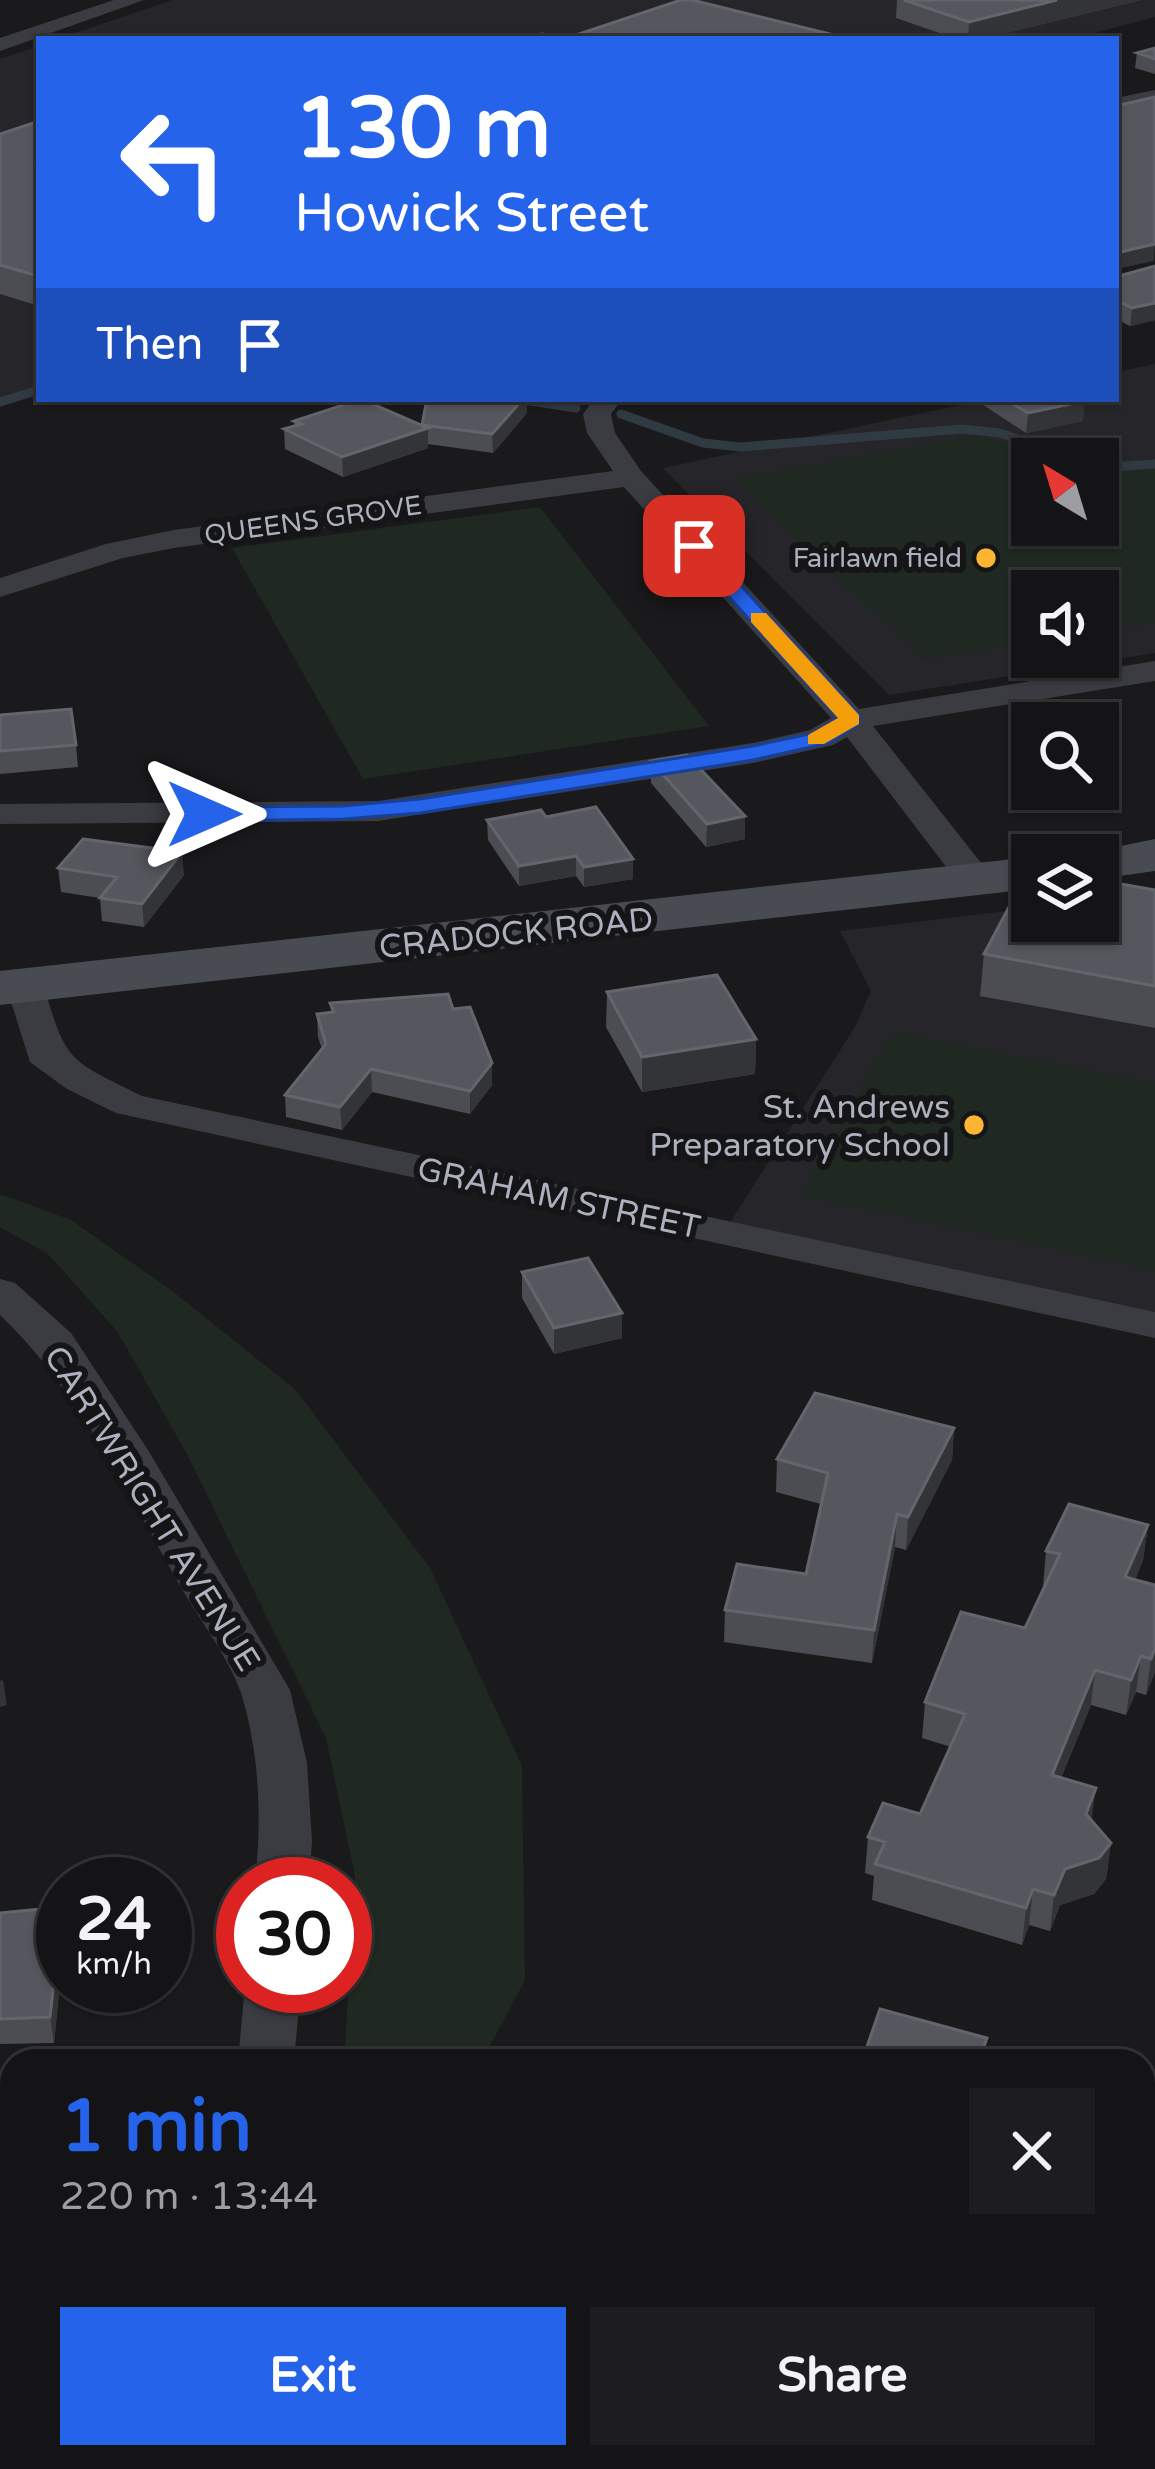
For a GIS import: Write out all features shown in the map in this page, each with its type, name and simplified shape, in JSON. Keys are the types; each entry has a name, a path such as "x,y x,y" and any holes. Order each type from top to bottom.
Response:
{"main road":[{"path":"1119,860 1155,855"},
{"name":"CRADOCK ROAD","path":"12,987 1011,876"}],"street":[{"path":"0,45 134,0"},
{"path":"1119,104 1155,98"},
{"path":"606,402 597,414 602,433 631,477 851,720 976,881"},
{"name":"QUEENS GROVE","path":"0,588 117,550 174,539 631,477"},
{"path":"0,814 378,811 753,753 821,738 851,720 1155,671"},
{"name":"GRAHAM STREET","path":"12,987 44,1054 81,1081 130,1106 1155,1325"},
{"name":"CARTWRIGHT AVENUE","path":"0,1292 56,1342 265,1690 281,1763 285,1857"},
{"path":"267,2049 270,2013"}],"shaded area":[{"path":"172,0 1155,0 1155,17 1083,36 67,36"},
{"path":"36,47 36,395 0,405 0,59"},
{"path":"1155,364 1155,653 1119,659 1119,570 1011,570 1011,676 889,695 663,468 975,402 1119,402 1119,371"},
{"name":"Fairlawn field","path":"980,435 1011,445 1011,546 1119,546 1119,474 1155,469 1155,622 1119,628 1119,570 1011,570 1011,645 923,659 735,479"},
{"path":"540,507 709,726 363,779 232,548"},
{"name":"St. Andrews Preparatory School","path":"1155,889 1155,1317 729,1224 855,1027 871,991 840,931 1011,911 1011,942 1119,942 1119,895"},
{"path":"892,1032 1155,1084 1155,1270 801,1195"},
{"path":"0,1194 71,1220 171,1290 296,1390 430,1568 522,1766 525,1980 488,2049 345,2049 347,2013 372,2013 372,1857 351,1857 326,1738 187,1454 117,1331 48,1254 0,1227"}],"building":[{"path":"692,0 838,36 573,36"},
{"path":"904,0 1057,0 969,22"},
{"path":"1155,48 1155,59 1137,53"},
{"path":"1155,97 1155,244 1119,252 1119,105"},
{"path":"36,122 36,275 0,265 0,134"},
{"path":"1155,266 1155,303 1132,308 1119,302 1119,276"},
{"path":"352,402 368,402 428,428 342,457 284,429 302,424 294,421"},
{"path":"426,402 520,402 492,434 422,425"},
{"path":"1010,402 1080,402 1028,413"},
{"path":"71,709 76,745 0,751 0,715"},
{"path":"687,755 745,816 707,824 651,761"},
{"path":"596,807 633,859 584,867 576,856 519,866 487,820 541,810 546,817"},
{"path":"83,839 182,852 142,904 100,898 117,877 58,868"},
{"path":"1119,884 1155,890 1155,986 984,954 1011,903 1011,942 1119,942"},
{"path":"717,975 756,1039 642,1057 607,992"},
{"path":"448,994 453,1009 470,1007 492,1063 470,1091 371,1069 340,1107 285,1095 326,1044 317,1014 334,1012 330,1003"},
{"path":"588,1258 622,1313 554,1328 522,1272"},
{"path":"815,1393 954,1428 908,1517 897,1514 874,1630 725,1610 737,1564 806,1574 828,1473 777,1459"},
{"path":"1069,1504 1148,1525 1125,1577 1155,1585 1151,1659 1141,1656 1131,1680 1095,1670 1052,1775 1096,1788 1086,1814 1111,1843 1099,1858 1065,1869 1054,1895 1033,1889 1026,1908 875,1864 885,1842 868,1837 883,1803 920,1814 965,1714 925,1702 961,1612 1025,1628 1060,1554 1046,1551"},
{"path":"36,1910 36,2013 50,2013 50,2017 0,2019 0,1913"},
{"path":"880,2009 987,2038 983,2049 866,2049"}],"waterway":[{"path":"0,402 36,391"},
{"path":"537,402 576,408"},
{"path":"621,414 703,443 741,447 962,429 1014,438"},
{"path":"1119,467 1155,464"}],"slow traffic":[{"path":"759,617 851,720 816,739"}],"place":[{"name":"Fairlawn field","path":"986,558"},
{"name":"St. Andrews Preparatory School","path":"974,1125"}],"route":[{"path":"204,814 343,813 420,806 753,753 821,738 851,720 694,546"}]}
